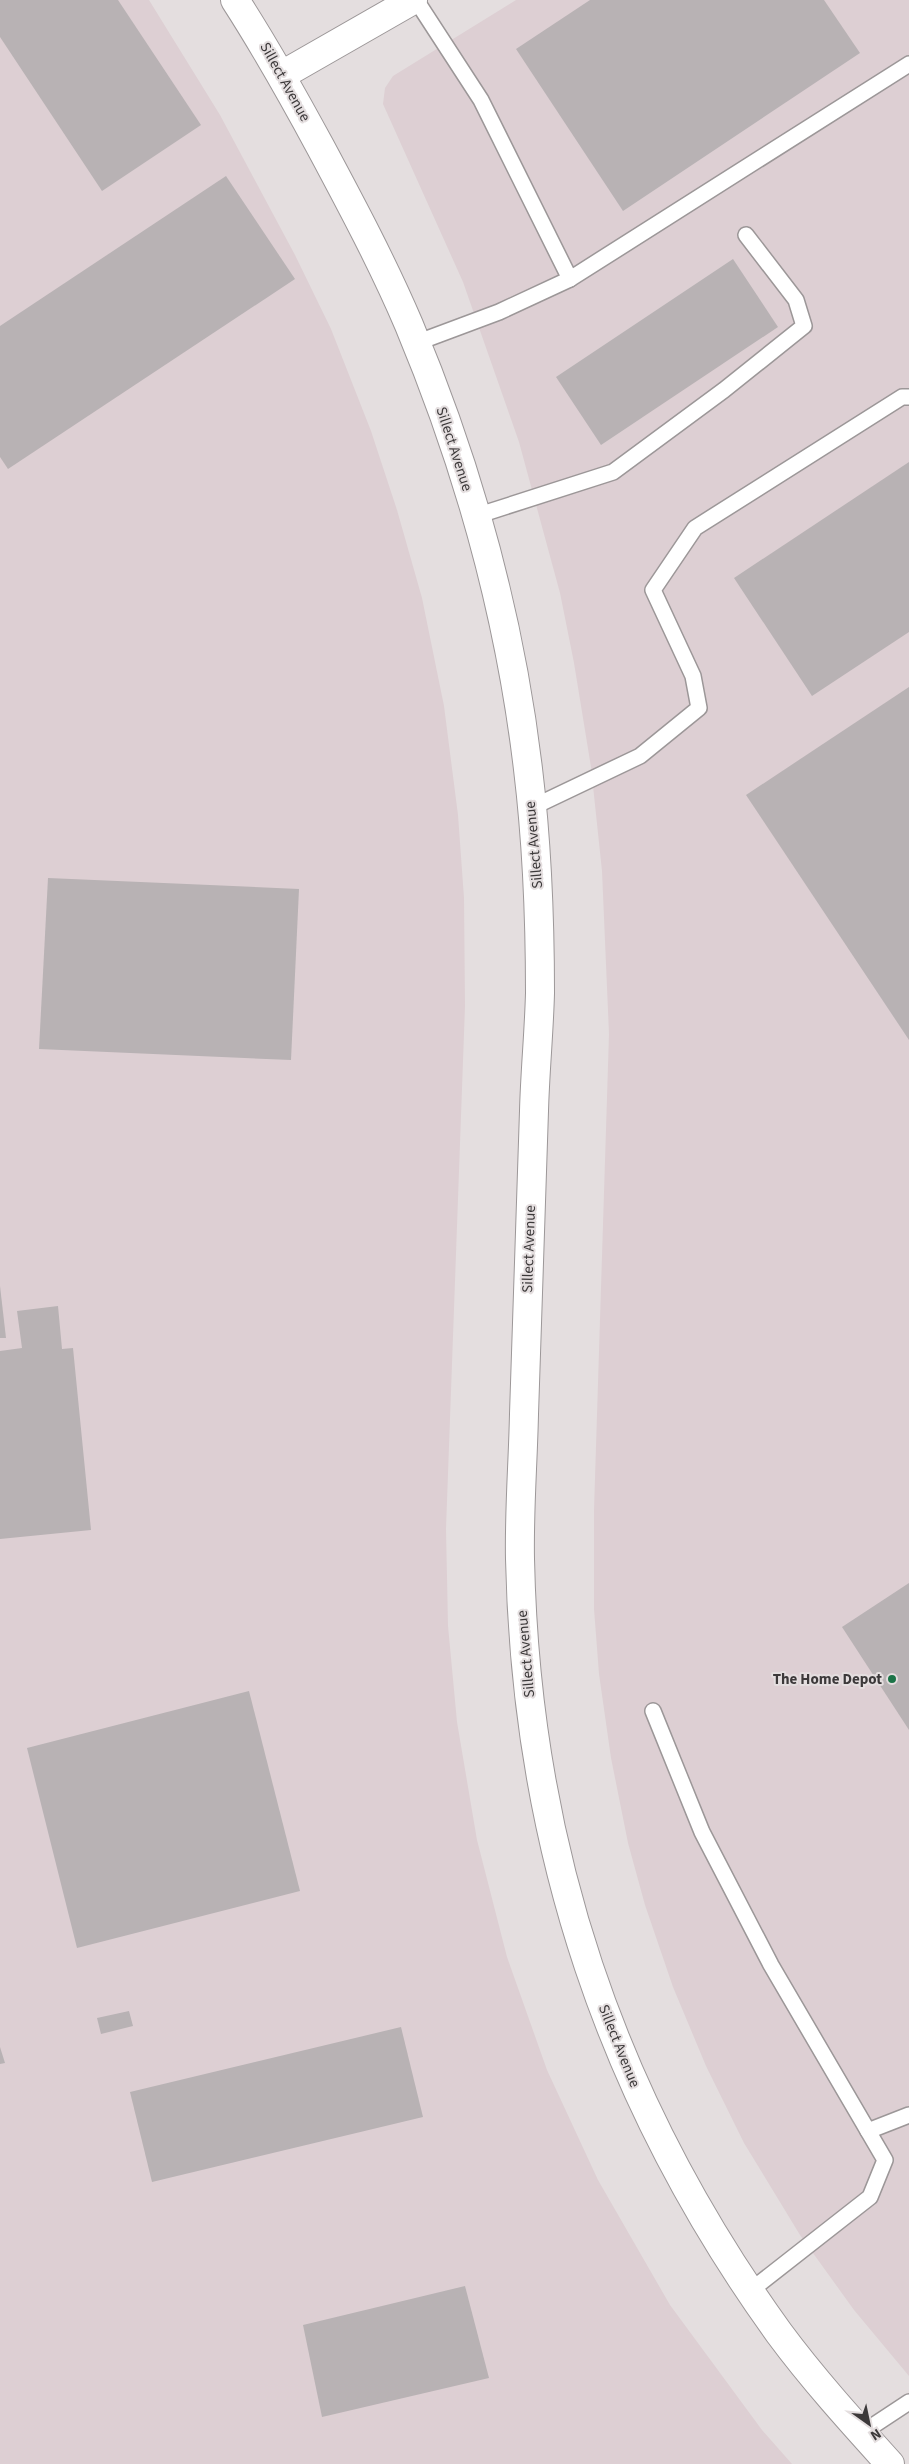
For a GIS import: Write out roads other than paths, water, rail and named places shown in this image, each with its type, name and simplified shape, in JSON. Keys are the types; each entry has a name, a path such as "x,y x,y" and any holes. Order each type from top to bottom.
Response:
{"street":[{"name":"Sillect Avenue","path":"235,0 282,75 362,224 416,344 451,434 476,516 510,655 528,768 538,882 540,996 520,1553 523,1645 536,1758 559,1869 592,1978 624,2064 673,2167 731,2264 784,2340 890,2464"},
{"path":"282,75 415,0"}],"lane":[{"path":"415,0 481,100 570,279"},
{"path":"416,344 499,312 570,279 909,64"},
{"path":"476,516 613,472 724,390 804,326 796,300 746,235"},
{"path":"531,808 640,756 698,708 693,676 653,590 694,528 902,398 909,397"},
{"path":"653,1710 702,1832 771,1965 885,2160 870,2197 750,2291"},
{"path":"868,2130 909,2116"},
{"path":"862,2433 909,2402"}],"place":[{"name":"The Home Depot","path":"892,1679"}]}
